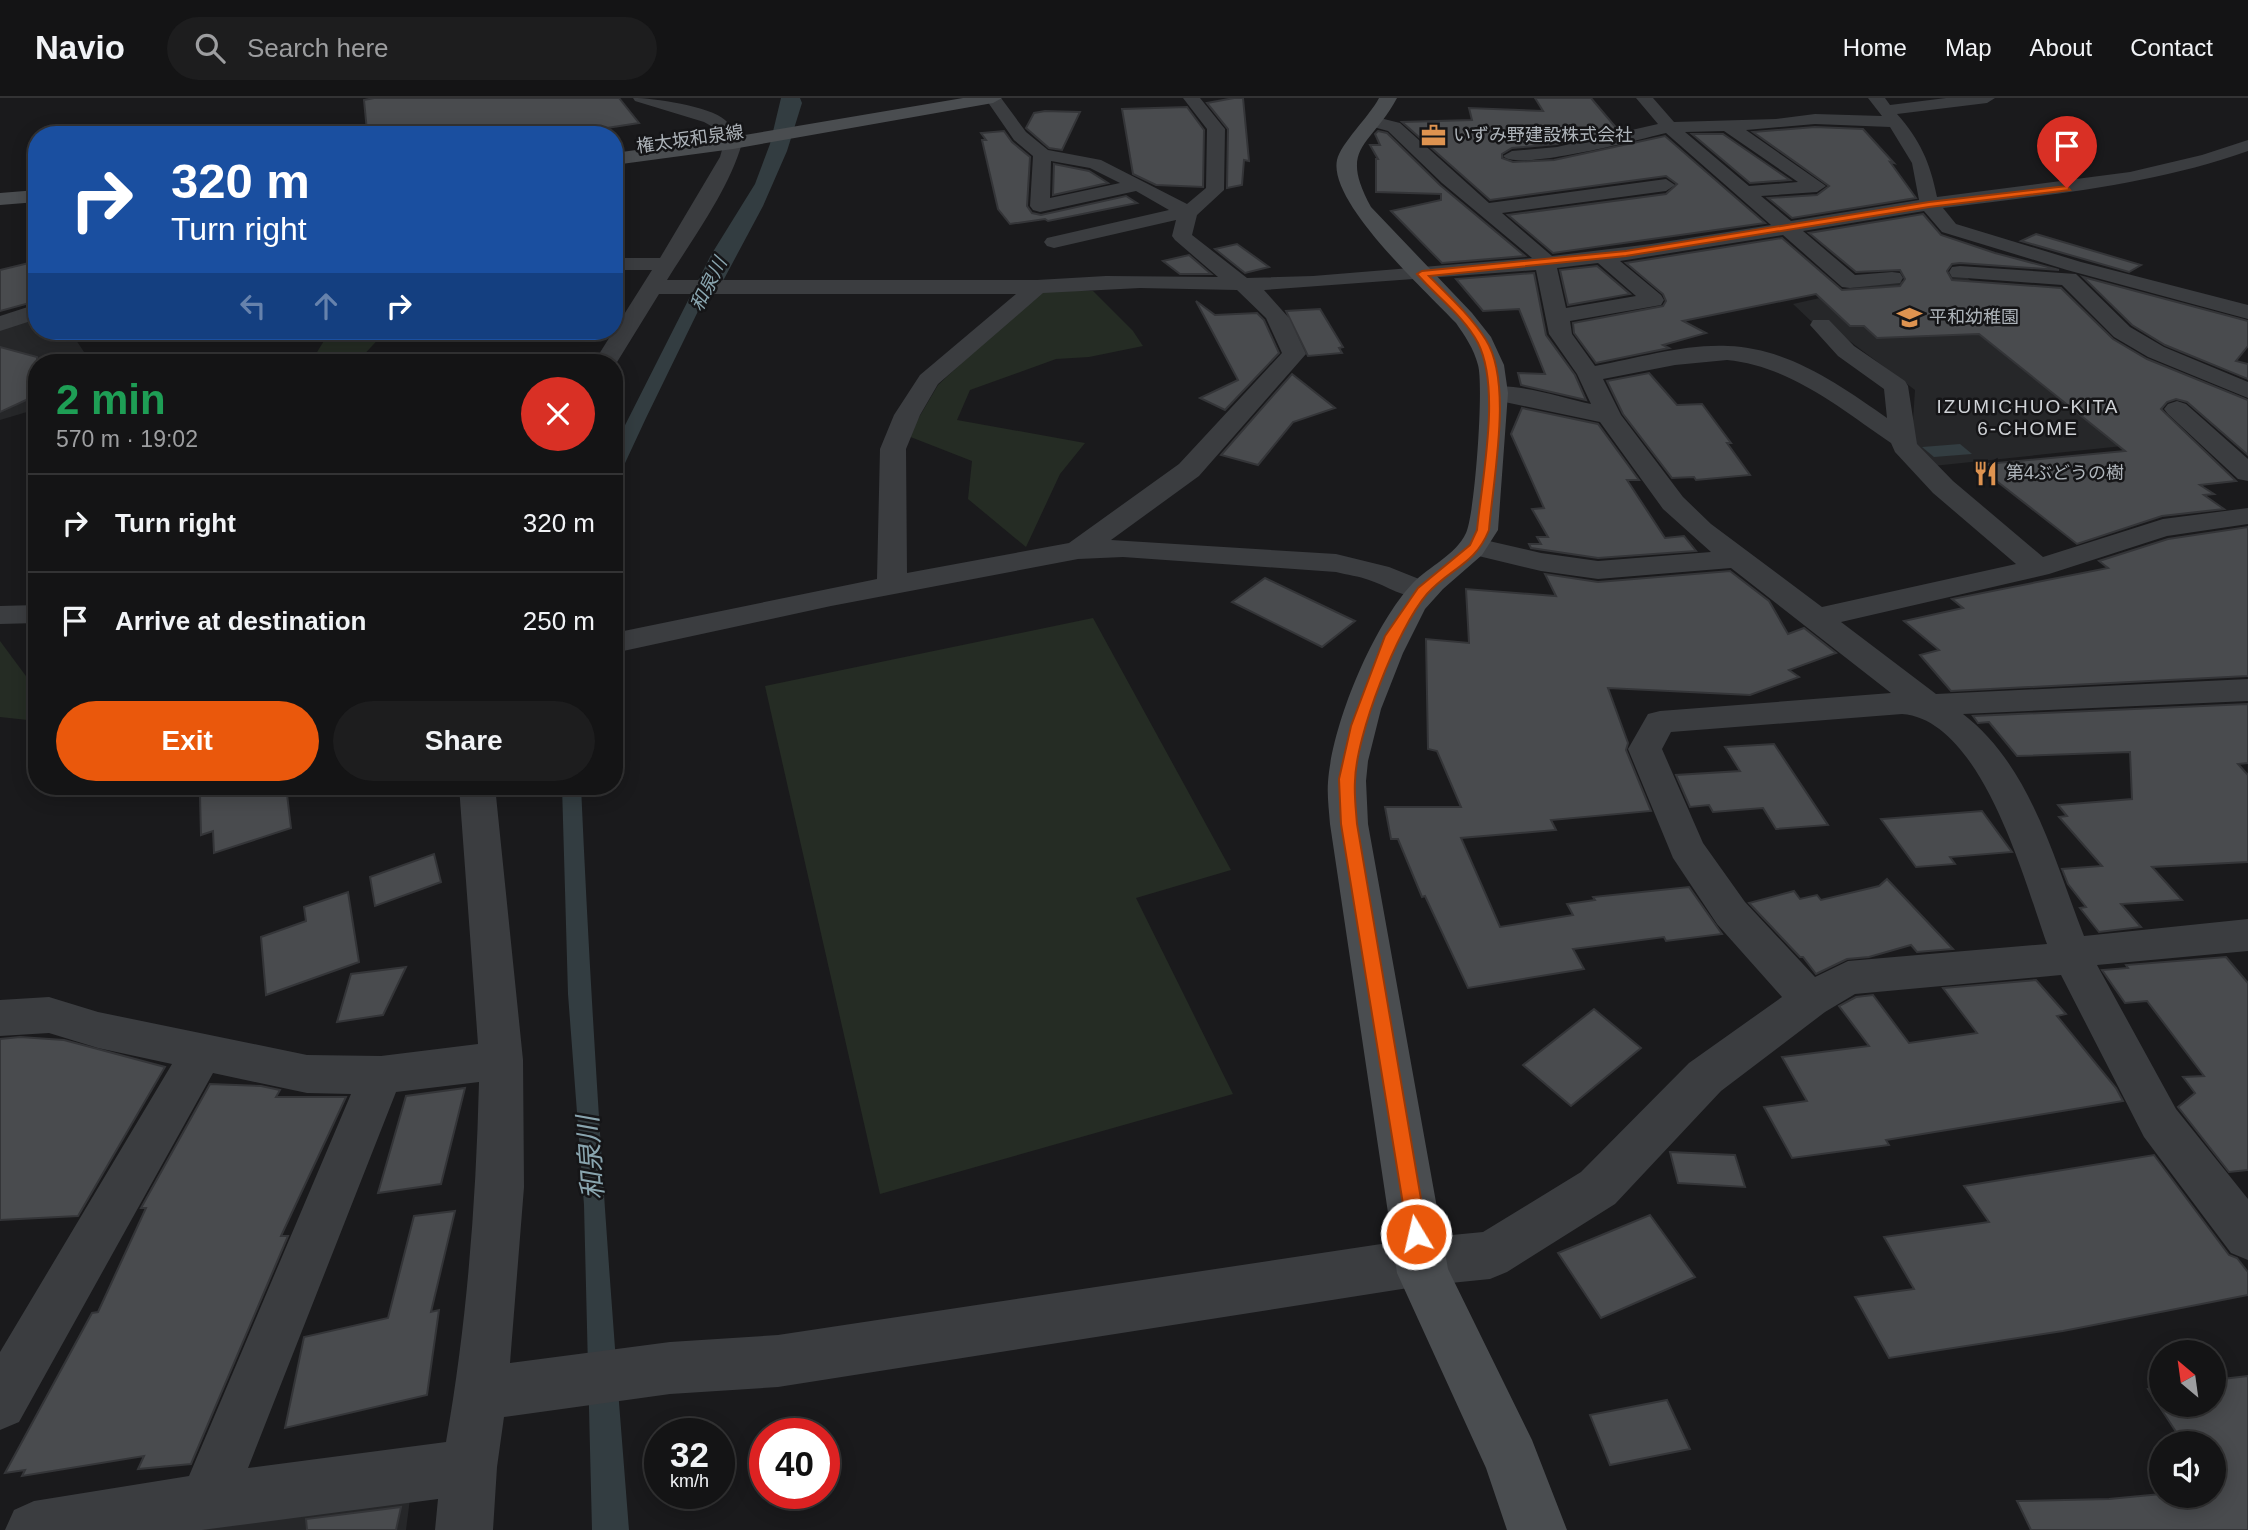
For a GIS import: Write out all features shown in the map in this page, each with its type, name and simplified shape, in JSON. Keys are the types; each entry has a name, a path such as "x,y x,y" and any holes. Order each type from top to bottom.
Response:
{"street":[{"path":"612,354 666,287 668,264 729,158 731,139 719,123 641,98"},
{"path":"799,127 949,98"},
{"path":"799,127 993,98 1020,136 1042,154 1095,164 1186,212"},
{"path":"1078,281 1071,263 1048,234 1186,212 1215,190 1216,130 1191,98"},
{"path":"1644,98 1669,127 1850,282 1892,278"},
{"path":"1512,156 1557,152 1669,127 1776,124 1987,98"},
{"path":"1537,1530 1512,1460 1423,1273 1351,838 1347,779 1359,726 1391,636 1423,591 1476,547 1483,530 1495,393 1491,365 1482,342 1464,318 1362,210 1345,176 1347,156 1358,138 1382,110 1394,127 1449,179 1545,261 1561,334 1589,374 1609,416 1673,503 1701,530 1931,705 1980,750 2014,803 2072,958 2160,1123 2248,1237"},
{"path":"1886,110 1921,163 1929,204 1950,228 2071,272 2248,312"},
{"path":"1726,124 1816,186 1743,192"},
{"name":"権太坂和泉線","path":"623,157 799,127"},
{"name":"権太坂和泉線","path":"623,149 731,139"},
{"path":"666,287 1037,287 1078,281 1245,286 1422,274 1602,256 1699,243 1929,204 2147,176 2173,171 2248,146"},
{"path":"1042,154 1040,206 1139,185"},
{"path":"1502,174 1568,168"},
{"path":"1449,179 1476,176"},
{"path":"1485,209 1666,185"},
{"path":"0,199 28,197"},
{"path":"0,207 28,205"},
{"path":"1078,550 1189,471 1294,354 1275,315 1245,286 1192,248 1182,236 1186,212"},
{"path":"1158,242 1182,236"},
{"path":"1559,316 1653,300 1602,256"},
{"path":"623,264 668,264"},
{"path":"1960,272 2071,272 2122,332 2156,352 2248,391"},
{"path":"892,587 894,449 907,415 929,380 1037,287"},
{"path":"0,324 28,313"},
{"path":"1821,325 1846,351 1896,386 1904,446 1943,487 2038,568"},
{"path":"1589,374 1728,353 1749,356 1802,374 1903,440"},
{"path":"1802,374 1867,366"},
{"path":"1495,393 1609,416"},
{"path":"2228,405 2165,409 2248,473"},
{"path":"1817,618 2038,568 2162,528 2248,516"},
{"path":"1476,547 1541,562 1598,570 1740,558"},
{"path":"623,641 1078,550 1123,548 1336,563 1378,573 1423,591"},
{"path":"0,615 28,614"},
{"path":"1810,1000 1731,912 1686,848 1645,749 1660,722 1902,703 1931,705 2054,697 2248,690"},
{"path":"464,1530 469,1467 507,1390 499,1188 501,1060 478,795"},
{"path":"507,1390 670,1368 778,1361 1421,1262 1490,1255 1598,1188 1705,1077 1810,1000 1848,978 2072,958 2093,949 2248,935"},
{"path":"0,1018 50,1015 98,1030 307,1074 381,1074 501,1060"},
{"path":"0,1403 202,1052"},
{"path":"207,1501 381,1074"},
{"path":"34,1530 207,1501 469,1467"}],"shaded area":[{"path":"1963,274 2050,349 2171,441 1933,466 1919,450 1912,435 1915,390 1824,322 1813,323 1793,304 1833,295 1830,292 1861,286"},
{"path":"1040,290 1093,291 1133,331 1143,346 1089,357 1056,359 970,390 957,420 1085,443 1060,474 1026,547 968,499 972,461 908,436 938,385"},
{"path":"28,316 28,340 76,340 85,354 28,354 28,412 0,420 0,327"},
{"path":"324,340 378,340 364,354 316,354"},
{"path":"1093,618 1231,870 1136,898 1233,1094 880,1194 765,686"},
{"path":"0,641 28,679 28,720 0,717"},
{"path":"411,1491 406,1530 138,1530"}],"water":[{"name":"和泉川","path":"781,98 800,98 802,103 787,151 763,206 724,279 702,303 623,467 623,429 711,255 755,184 770,144"},
{"path":"1960,444 1972,454 1934,457 1922,447"},
{"name":"和泉川","path":"562,795 581,795 602,1158 629,1530 592,1530 584,1205 568,994"}],"building":[{"path":"619,98 639,123 620,126 367,126 364,100"},
{"path":"1243,98 1249,161 1244,160 1242,185 1227,188 1228,129 1207,103"},
{"path":"1535,98 1591,98 1618,130 1557,144 1512,148 1502,154 1502,158 1513,162 1554,160 1665,136 1765,223 1553,253 1508,215 1666,194 1677,184 1666,176 1490,200 1402,122 1472,120 1469,108 1543,111"},
{"path":"1187,107 1204,130 1203,187 1156,185 1133,174 1122,109"},
{"path":"1080,112 1062,150 1049,148 1026,128 1034,113"},
{"path":"1815,127 1863,129 1894,163 1890,162 1916,198 1792,218 1768,198 1817,195 1829,186 1753,132"},
{"path":"1004,131 1012,142 1030,157 1027,206 1032,213 1041,215 1126,196 1137,203 1048,221 1045,219 1010,224 998,209 982,140 986,140 981,133"},
{"path":"1378,131 1387,133 1440,185 1525,256 1442,263 1391,211 1441,200 1441,194 1376,192 1378,159 1370,145 1380,145 1375,134"},
{"path":"1692,134 1723,134 1790,180 1750,183"},
{"path":"1054,164 1089,171 1108,183 1053,195"},
{"path":"1923,214 1941,235 2059,270 1960,263 1952,264 1947,271 1952,280 2061,288 2113,339 2147,359 2248,400 2248,455 2187,402 2176,399 2167,402 2161,409 2236,481 2200,485 2214,494 2204,495 2224,509 2162,516 2077,544 1976,465 2125,451 1979,334 1877,338 1864,326 1850,326 1816,294 1683,321 1706,333 1663,345 1669,348 1596,363 1574,333 1573,323 1663,306 1666,301 1663,294 1626,263 1782,238 1842,290 1900,286 1905,279 1900,270 1856,272 1809,233"},
{"path":"2036,234 2141,265 2129,272 2021,241"},
{"path":"1237,244 1269,267 1245,273 1215,249"},
{"path":"1189,255 1211,274 1180,274 1163,261"},
{"path":"28,263 28,303 0,311 0,270"},
{"path":"1597,266 1630,294 1568,305 1560,270"},
{"path":"1534,273 1546,335 1575,375 1586,400 1521,385 1518,373 1545,374 1519,309 1483,311 1456,279"},
{"path":"2083,277 2248,321 2248,346 2236,361 2248,364 2248,379 2165,345 2132,325"},
{"path":"1196,301 1215,315 1257,313 1264,320 1279,353 1225,410 1200,398 1238,380"},
{"path":"1320,309 1343,347 1339,348 1342,353 1308,356 1286,311"},
{"path":"0,347 28,355 28,399 0,412"},
{"path":"1649,373 1677,405 1702,404 1731,443 1727,443 1750,475 1696,480 1694,477 1672,478 1623,414 1607,381"},
{"path":"1292,374 1335,408 1293,422 1258,465 1221,455"},
{"path":"1522,408 1598,424 1639,480 1627,480 1665,538 1684,536 1696,551 1598,558 1531,548 1529,544 1541,544 1537,537 1548,537 1532,509 1544,508 1511,434"},
{"path":"2248,527 2248,676 1951,691 1920,655 1939,650 1904,621 1963,608 1952,599 2108,568 2099,561 2168,539"},
{"path":"1730,571 1769,601 1788,634 1804,628 1836,653 1789,670 1799,677 1750,695 1608,688 1628,743 1626,750 1651,811 1551,820 1556,830 1461,838 1500,927 1573,915 1567,904 1595,900 1593,897 1689,887 1722,934 1666,941 1664,937 1573,949 1584,969 1468,988 1425,896 1422,897 1398,839 1391,839 1385,807 1461,807 1437,751 1428,749 1426,639 1469,643 1466,589 1556,596 1545,574 1598,582"},
{"path":"1265,578 1355,621 1322,647 1232,602"},
{"path":"2248,704 2248,763 2238,764 2248,775 2248,862 2152,867 2182,900 2121,904 2141,927 2099,932 2080,908 2086,907 2068,884 2062,869 2102,866 2059,817 2067,816 2058,805 2132,799 2130,752 2017,756 1989,722 1978,723 1973,716"},
{"path":"1774,744 1828,825 1776,829 1763,808 1713,812 1709,805 1690,807 1676,775 1740,771 1725,747"},
{"path":"287,795 291,828 214,853 213,831 201,835 200,796"},
{"path":"1982,811 2012,852 1950,857 1955,864 1916,867 1881,819"},
{"path":"434,854 441,882 375,906 370,877"},
{"path":"1887,879 1953,949 1917,952 1911,945 1869,957 1847,959 1816,974 1803,957 1800,957 1749,903 1794,891 1800,899 1817,895 1821,900 1879,886"},
{"path":"348,892 359,962 266,995 261,937 306,921 304,907"},
{"path":"2226,957 2248,983 2248,1170 2229,1172 2178,1107 2195,1093 2183,1077 2204,1076 2147,1001 2125,1003 2102,970 2128,968 2126,965"},
{"path":"406,967 383,1015 337,1022 351,974"},
{"path":"2036,980 2066,1014 2057,1016 2116,1088 2123,1101 1886,1140 1889,1145 1792,1158 1764,1107 1807,1101 1782,1057 1869,1046 1839,1006 1856,997 1873,995 1909,1043 1977,1033 1943,988"},
{"path":"1594,1009 1641,1048 1571,1106 1523,1065"},
{"path":"20,1037 64,1040 165,1067 78,1216 0,1220 0,1039"},
{"path":"210,1084 261,1086 280,1090 276,1097 346,1097 281,1236 288,1236 191,1464 138,1469 144,1456 22,1476 25,1470 5,1473 92,1313 98,1312 146,1208 141,1208"},
{"path":"465,1088 441,1184 378,1193 406,1096"},
{"path":"1670,1152 1735,1155 1745,1187 1678,1183"},
{"path":"2154,1155 2229,1255 2237,1258 2248,1272 2248,1295 2063,1331 1889,1358 1855,1297 1914,1289 1884,1237 1989,1222 1964,1186"},
{"path":"455,1211 431,1312 439,1310 427,1395 285,1428 304,1337 388,1318 414,1216"},
{"path":"1650,1215 1695,1277 1601,1318 1558,1253"},
{"path":"2248,1376 2248,1530 2031,1530 2017,1501 2149,1495 2149,1508 2226,1508 2226,1431 2175,1431 2167,1418 2226,1418 2226,1379"},
{"path":"1667,1400 1690,1449 1610,1465 1590,1415"},
{"path":"401,1507 396,1530 307,1530 306,1519"}],"place":[{"name":"いずみ野建設株式会社","path":"1433,135"},
{"name":"平和幼稚園","path":"1909,317"},
{"name":"第4ぶどうの樹","path":"1986,473"}],"district":[{"name":"IZUMICHUO-KITA 6-CHOME","path":"2028,417"}],"route":[{"path":"1416,1234 1349,824 1347,779 1359,726 1391,636 1423,591 1476,547 1483,530 1483,504 1495,393 1491,365 1482,342 1464,318 1422,274 1626,253 1929,204 2067,188"}]}
